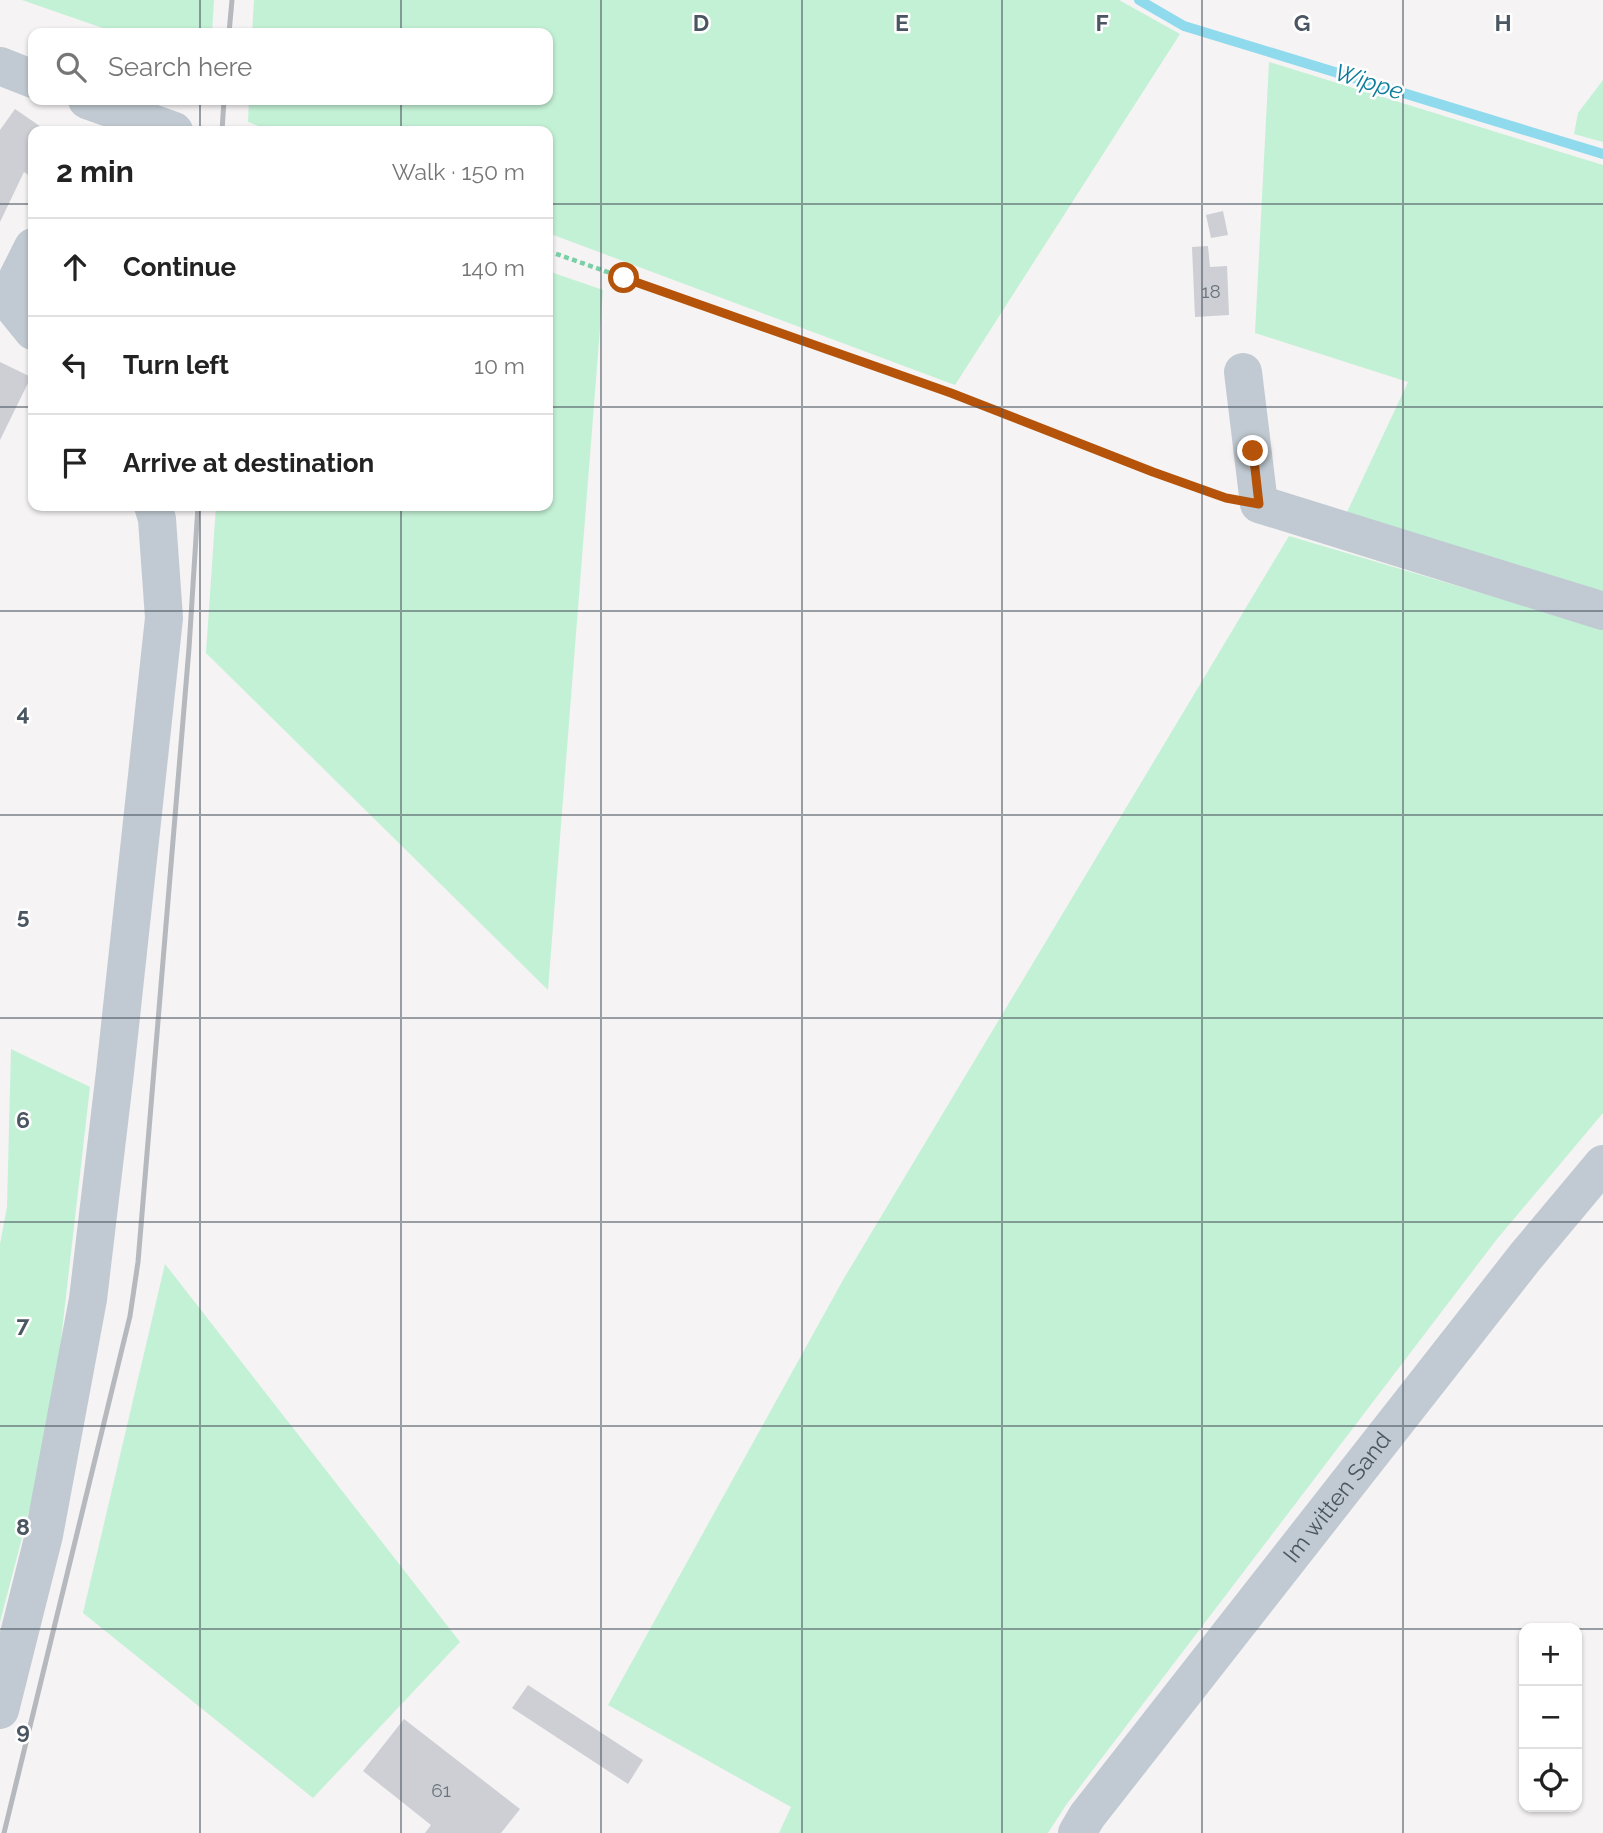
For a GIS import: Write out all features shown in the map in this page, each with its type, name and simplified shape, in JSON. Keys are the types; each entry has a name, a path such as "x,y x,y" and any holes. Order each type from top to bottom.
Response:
{"street":[{"path":"0,66 28,77"},
{"path":"99,105 150,126"},
{"path":"28,257 7,299 28,325"},
{"path":"1243,372 1259,504 1603,611"},
{"path":"0,1710 44,1535 88,1299 116,1072 164,618 155,511"},
{"name":"Im witten Sand","path":"1077,1833 1087,1816 1500,1289 1603,1164"}],"path":[{"path":"553,253 951,393 1226,498 1259,504"}],"green space":[{"path":"22,0 214,0 212,28 103,28"},
{"path":"254,0 1119,0 1180,34 955,385 553,235 553,126 259,126 248,122 249,105 553,105 553,28 252,28"},
{"path":"1269,62 1603,165 1603,606 1341,525 1408,382 1255,333"},
{"path":"1603,80 1603,142 1574,134 1578,113"},
{"path":"553,273 603,290 548,990 206,653 216,511 553,511"},
{"path":"1289,536 1603,629 1603,1113 1497,1239 1066,1805 1048,1833 779,1833 791,1807 608,1705 843,1280"},
{"path":"11,1049 90,1087 51,1427 0,1622 0,1244 7,1207"},
{"path":"165,1264 460,1642 313,1798 83,1613"}],"building":[{"path":"15,109 40,126 28,126 28,175 24,172 0,222 0,130"},
{"path":"1223,211 1228,235 1211,238 1206,215"},
{"path":"1208,246 1210,267 1227,266 1229,315 1195,317 1192,247"},
{"path":"0,362 28,376 28,383 0,440"},
{"path":"528,1685 643,1760 628,1784 512,1708"},
{"path":"404,1719 520,1809 501,1833 425,1833 431,1825 363,1771"}],"waterway":[{"name":"Wippe","path":"1139,0 1184,26 1603,154"}],"railway":[{"path":"229,28 232,0"},
{"path":"222,126 224,105"},
{"path":"4,1833 130,1316 138,1262 189,648 198,511"}],"route":[{"path":"624,278 951,393 1226,498 1259,504 1253,451"}]}
